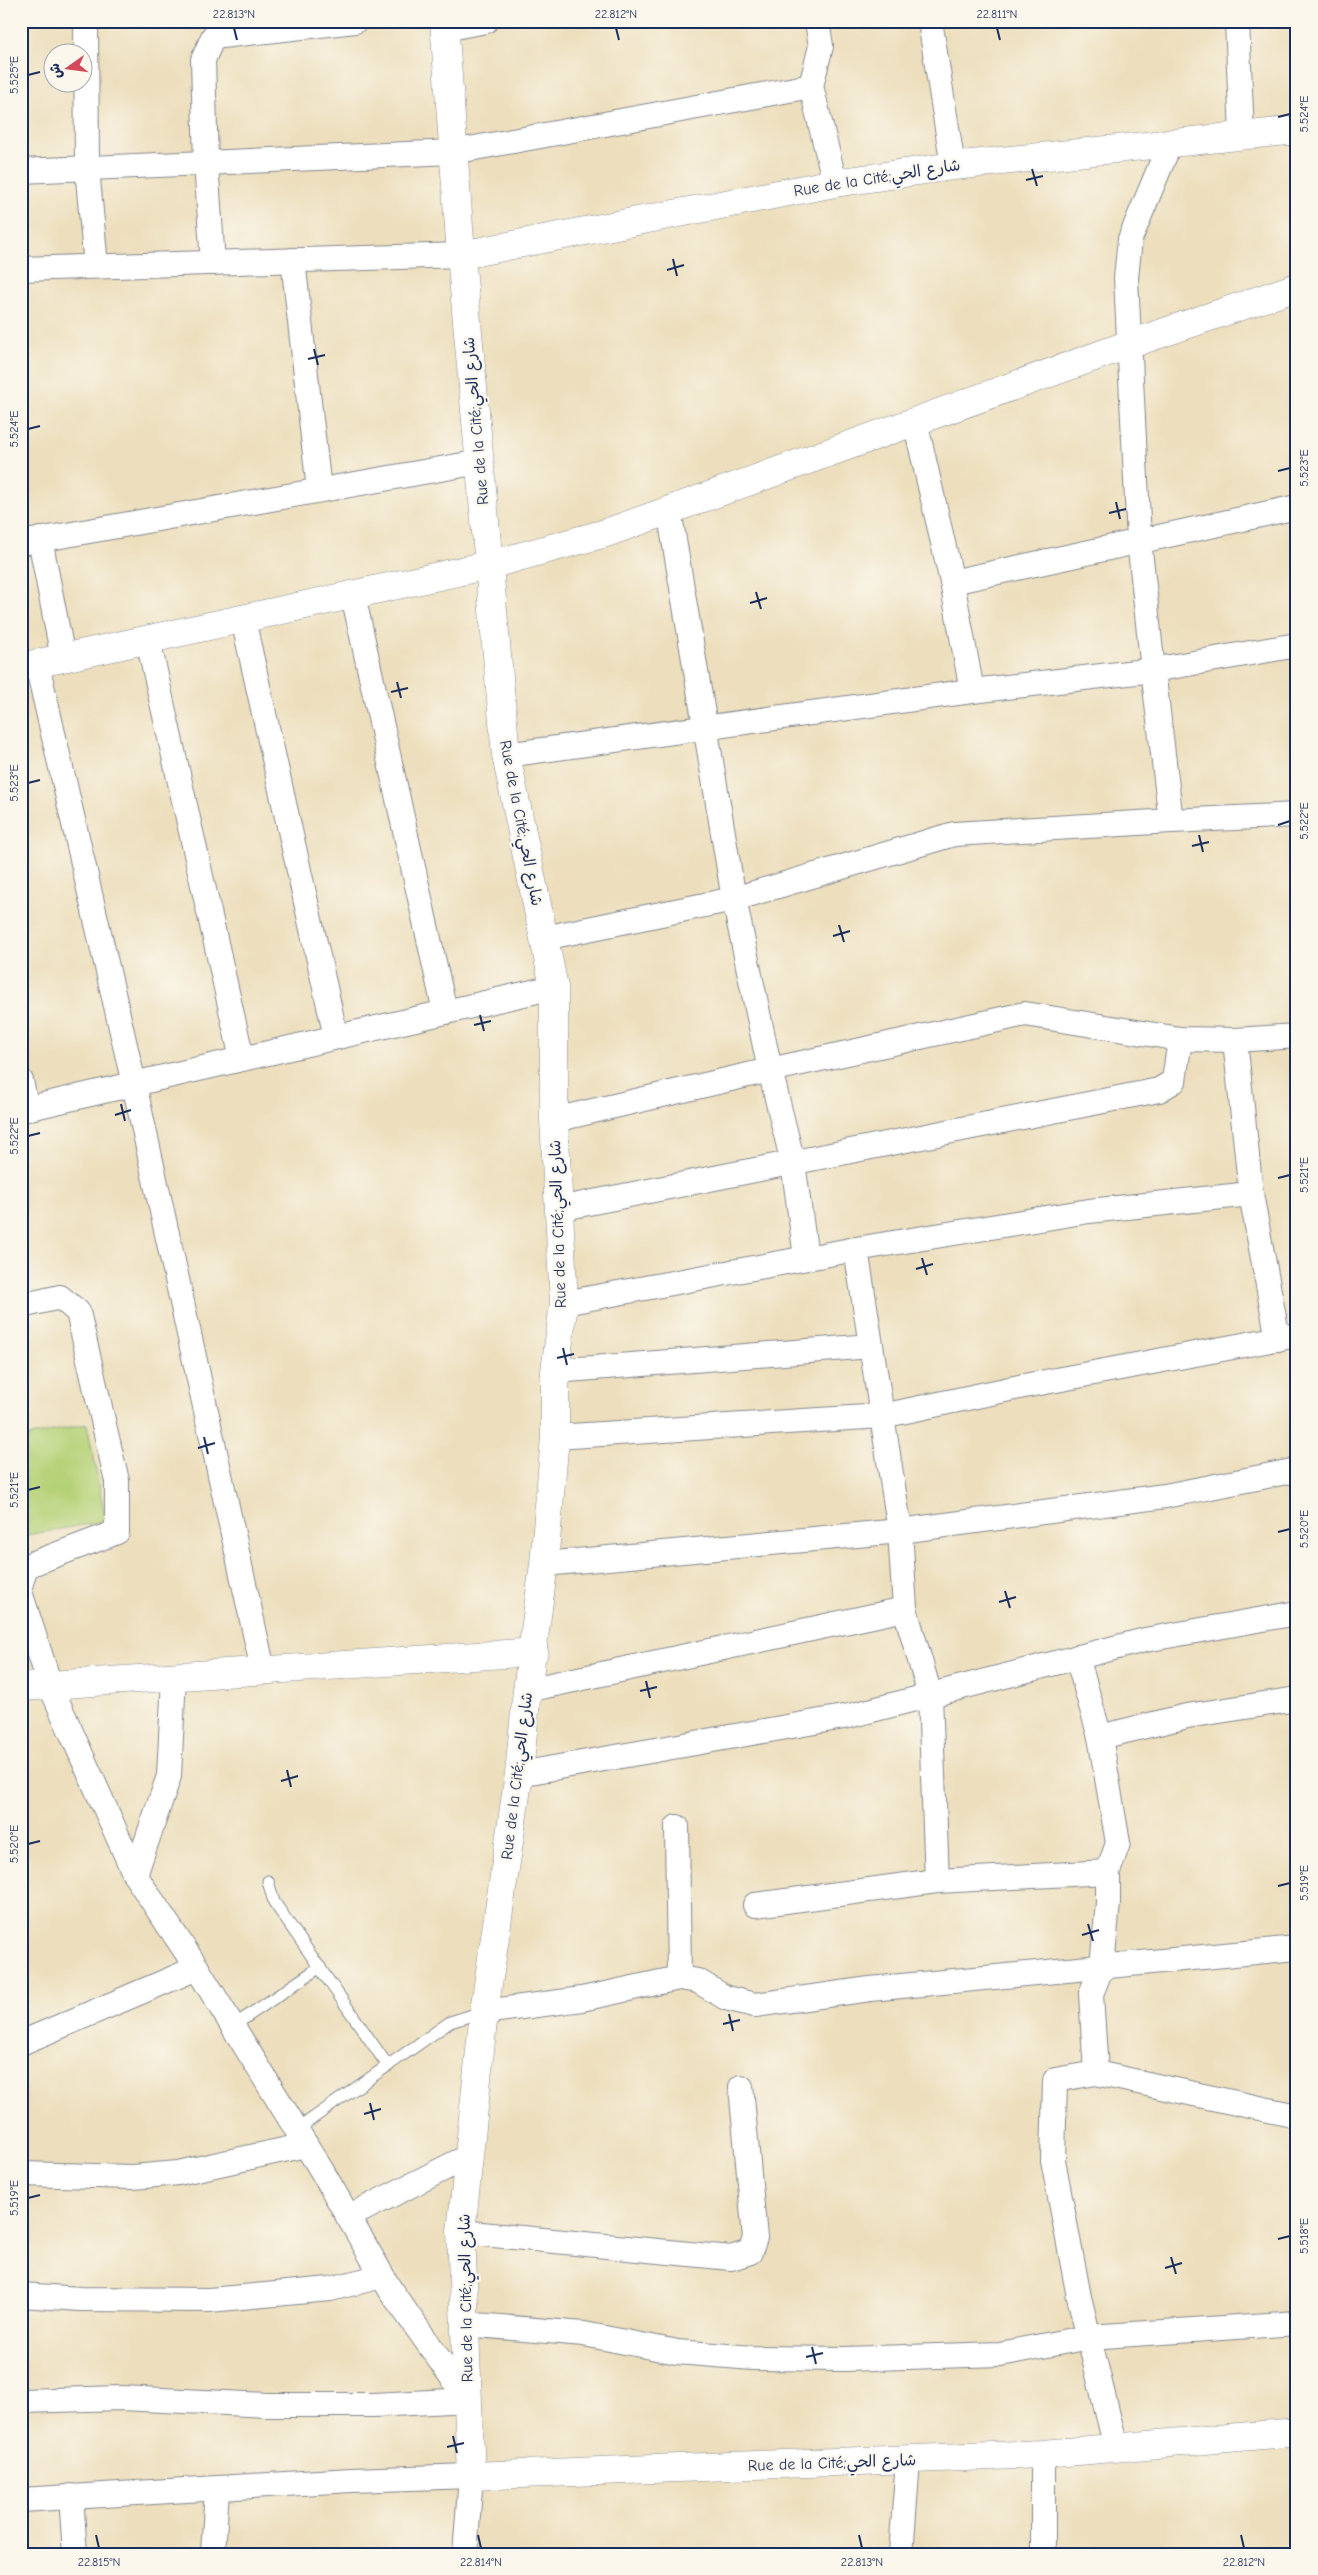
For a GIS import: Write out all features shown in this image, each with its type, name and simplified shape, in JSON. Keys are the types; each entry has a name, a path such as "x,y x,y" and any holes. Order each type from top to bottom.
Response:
{"street":[{"path":"86,21 87,168 96,266"},
{"path":"213,263 206,163 203,60 213,37 354,21"},
{"path":"444,25 486,21"},
{"path":"817,21 821,46 811,86 835,183"},
{"path":"930,21 953,166"},
{"path":"1237,21 1242,135"},
{"name":"Rue de la Cité;شارع الحي","path":"444,25 461,255 506,755 554,987 554,1120 564,1303 555,1371 555,1437 544,1564 534,1652 527,1690 519,1774 484,2012 461,2232 471,2476 1043,2454 1297,2432"},
{"path":"21,170 453,152 811,86"},
{"name":"Rue de la Cité;شارع الحي","path":"461,255 835,183 953,166 1297,130"},
{"path":"1170,143 1130,239 1126,278 1139,540 1170,821"},
{"path":"21,268 461,255"},
{"path":"293,260 318,490"},
{"path":"41,663 489,566 606,533 1130,344 1297,287"},
{"path":"915,421 952,582 972,691"},
{"path":"263,1670 41,663 31,541 480,462"},
{"path":"952,582 1297,507"},
{"path":"670,510 734,899 758,1001 770,1070 792,1163 806,1258"},
{"path":"353,595 445,1012"},
{"path":"243,619 336,1037"},
{"path":"148,640 242,1059"},
{"path":"506,755 972,691 1153,670 1297,645"},
{"path":"544,938 734,899 954,834 1297,815"},
{"path":"21,1081 24,1109 554,987"},
{"path":"554,1120 1025,1014 1180,1039 1235,1040 1297,1036"},
{"path":"558,1209 1159,1090 1174,1081 1180,1039"},
{"path":"555,1437 882,1416 1024,1386 1287,1337 1251,1194 1235,1040"},
{"path":"564,1303 856,1249 1089,1211 1251,1194"},
{"path":"856,1249 900,1531 905,1609 930,1695 936,1881"},
{"path":"21,1306 60,1297 78,1312 117,1480 117,1532 26,1566 21,1583"},
{"path":"555,1371 872,1346"},
{"path":"544,1564 900,1531 1165,1496 1297,1470"},
{"path":"21,1595 50,1685 135,1875 197,1968 301,2137 382,2276 468,2400"},
{"path":"527,1690 905,1609"},
{"path":"519,1774 849,1716 1145,1640 1297,1613"},
{"path":"21,1687 534,1652"},
{"path":"1077,1657 1100,1737 1118,1843 1108,1872 1108,1903 1102,1966 1091,1994 1096,2073"},
{"path":"135,1875 169,1776 174,1677"},
{"path":"1100,1737 1187,1716 1297,1699"},
{"path":"677,1827 679,1978"},
{"path":"755,1905 936,1881 1108,1872"},
{"path":"484,2012 582,1998 679,1978 698,1982 726,1998 755,2005 870,1989 1297,1948"},
{"path":"21,2043 197,1968"},
{"path":"1116,2448 1079,2297 1053,2160 1055,2080 1096,2073 1297,2116"},
{"path":"461,2232 731,2258 750,2252 754,2238 740,2087"},
{"path":"21,2174 133,2176 178,2173 301,2137"},
{"path":"348,2217 469,2156"},
{"path":"21,2295 80,2299 208,2300 330,2289 382,2276"},
{"path":"464,2324 584,2334 677,2352 753,2358 845,2359 1000,2354 1089,2337 1297,2323"},
{"path":"21,2401 121,2398 267,2405 373,2405 468,2400"},
{"path":"1043,2454 1043,2554"},
{"path":"901,2554 908,2460"},
{"path":"21,2500 351,2480 471,2476 465,2554"},
{"path":"214,2554 216,2488"},
{"path":"71,2496 75,2554"}],"lane":[{"path":"268,1881 274,1902 388,2066"},
{"path":"232,2026 320,1967"},
{"path":"301,2137 388,2066 450,2022 484,2012"}],"green space":[{"path":"87,1424 106,1521 21,1536 21,1438"}]}
